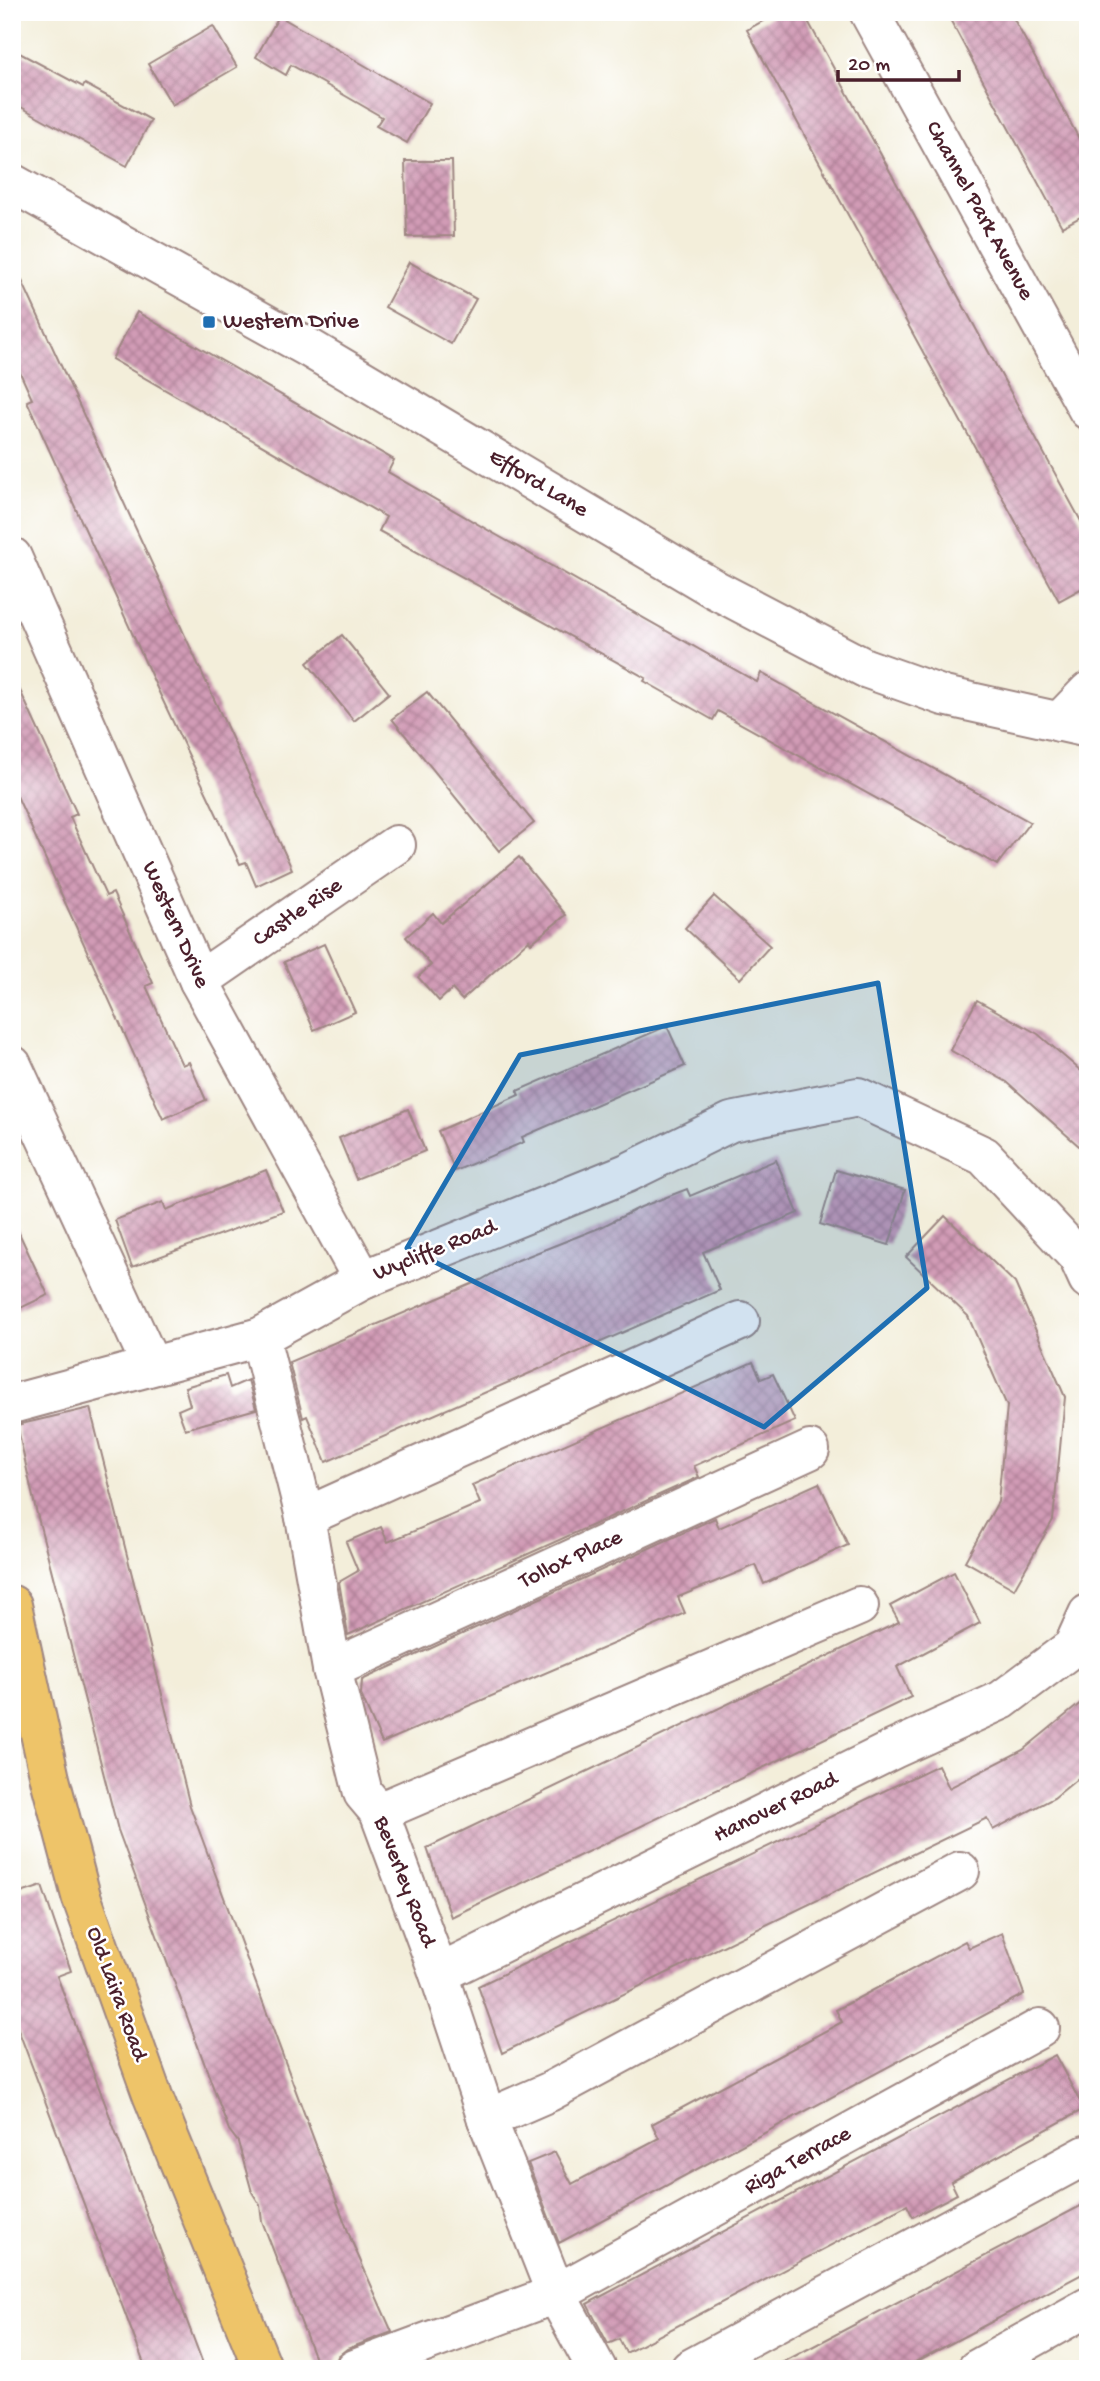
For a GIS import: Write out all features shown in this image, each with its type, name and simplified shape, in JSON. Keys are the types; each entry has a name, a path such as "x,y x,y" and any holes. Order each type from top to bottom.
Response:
{"main road":[{"name":"Old Laira Road","path":"12,1605 50,1779 81,1896 153,2097 263,2369"}],"street":[{"name":"Channel Park Avenue","path":"869,12 1088,410"},
{"name":"Efford Lane","path":"12,183 309,348 716,590 864,668 944,696 1073,725"},
{"name":"Western Drive","path":"12,557 199,981 363,1280"},
{"path":"1073,725 1088,692"},
{"name":"Castle Rise","path":"199,981 397,845"},
{"path":"12,1065 151,1365"},
{"name":"Wycliffe Road","path":"12,1404 260,1337 363,1280 627,1173 731,1122 858,1097 984,1156 1078,1257 1088,1279"},
{"path":"305,1517 740,1321"},
{"name":"Beverley Road","path":"260,1337 305,1517 332,1669 363,1793 379,1812 439,1974 487,2119 556,2294 597,2369"},
{"name":"Tollox Place","path":"332,1669 810,1450"},
{"path":"379,1812 859,1606"},
{"name":"Hanover Road","path":"439,1974 894,1749 1002,1700 1073,1647 1088,1614"},
{"path":"487,2119 549,2092 960,1871"},
{"name":"Riga Terrace","path":"355,2369 556,2294 1040,2028"},
{"path":"690,2369 1086,2155"},
{"path":"977,2369 1088,2306"}],"highlighted area":[{"path":"878,983 927,1288 764,1427 407,1248 520,1055"}],"building":[{"path":"779,12 803,12 1088,534 1088,585 1059,601 747,30"},
{"path":"946,12 1010,12 1088,155 1088,213 1062,227"},
{"path":"279,16 430,103 407,143 376,126 382,117 337,91 291,65 286,75 256,57"},
{"path":"213,26 237,67 172,105 148,64"},
{"path":"12,49 151,120 127,166 12,102"},
{"path":"405,161 452,161 454,236 407,237"},
{"path":"12,259 292,869 256,886 246,862 240,864 27,401 32,399 12,355"},
{"path":"409,262 476,299 451,344 385,307"},
{"path":"137,312 394,460 388,472 493,533 757,682 761,673 1030,822 997,865 718,711 713,720 644,681 646,678 379,531 386,517 112,359"},
{"path":"342,635 389,693 354,721 307,663"},
{"path":"12,673 77,814 70,817 106,896 113,893 153,983 146,986 182,1065 189,1062 206,1100 163,1119 12,785"},
{"path":"427,692 534,823 499,851 392,719"},
{"path":"519,857 566,915 531,943 529,940 462,1000 452,989 439,1001 418,977 431,965 406,937 433,913 441,923"},
{"path":"714,896 770,946 740,979 685,928"},
{"path":"324,944 355,1012 314,1030 284,962"},
{"path":"977,1000 1038,1034 1088,1077 1088,1154 1007,1082 950,1050"},
{"path":"667,1026 685,1066 522,1137 524,1142 455,1171 438,1131 519,1095 517,1091"},
{"path":"408,1109 425,1151 356,1179 339,1138"},
{"path":"776,1160 798,1213 703,1252 720,1290 326,1462 307,1416 303,1418 289,1362 481,1280 513,1262 599,1228 641,1207 687,1189 690,1196"},
{"path":"266,1170 283,1211 132,1267 115,1220 163,1202 166,1210"},
{"path":"836,1170 905,1190 889,1245 820,1224"},
{"path":"945,1216 1015,1283 1065,1397 1053,1520 1014,1589 965,1561 998,1502 1007,1406 968,1316 906,1257"},
{"path":"12,1218 48,1295 12,1312"},
{"path":"753,1362 761,1379 773,1374 795,1421 694,1466 699,1477 348,1635 339,1582 358,1571 346,1542 381,1527 388,1542 480,1503 472,1485"},
{"path":"226,1375 230,1388 248,1380 256,1409 185,1429 178,1410 190,1405 185,1387"},
{"path":"90,1408 190,1806 352,2242 392,2332 347,2349 338,2356 334,2369 319,2369 262,2221 260,2205 252,2192 238,2142 229,2130 118,1830 35,1506 17,1425"},
{"path":"819,1483 848,1545 764,1584 756,1565 678,1597 685,1613 382,1743 361,1695 362,1680 715,1518 719,1528"},
{"path":"954,1572 980,1623 897,1667 911,1697 451,1917 427,1848 899,1622 890,1606"},
{"path":"1088,1697 1088,1770 1054,1798 993,1830 987,1818 502,2053 478,1986 938,1765 949,1788 1023,1750"},
{"path":"42,1886 71,1971 57,1976 205,2369 146,2369 12,2013 12,1896"},
{"path":"1002,1933 1024,1994 559,2243 528,2163 555,2152 572,2184 659,2138 652,2124 842,2022 836,2010 965,1941 969,1948"},
{"path":"1055,2055 1084,2109 951,2182 957,2194 913,2217 907,2205 626,2353 619,2339 608,2344 587,2304"},
{"path":"1088,2202 1088,2271 902,2369 770,2369"}],"place":[{"name":"Western Drive","path":"209,322"}]}
